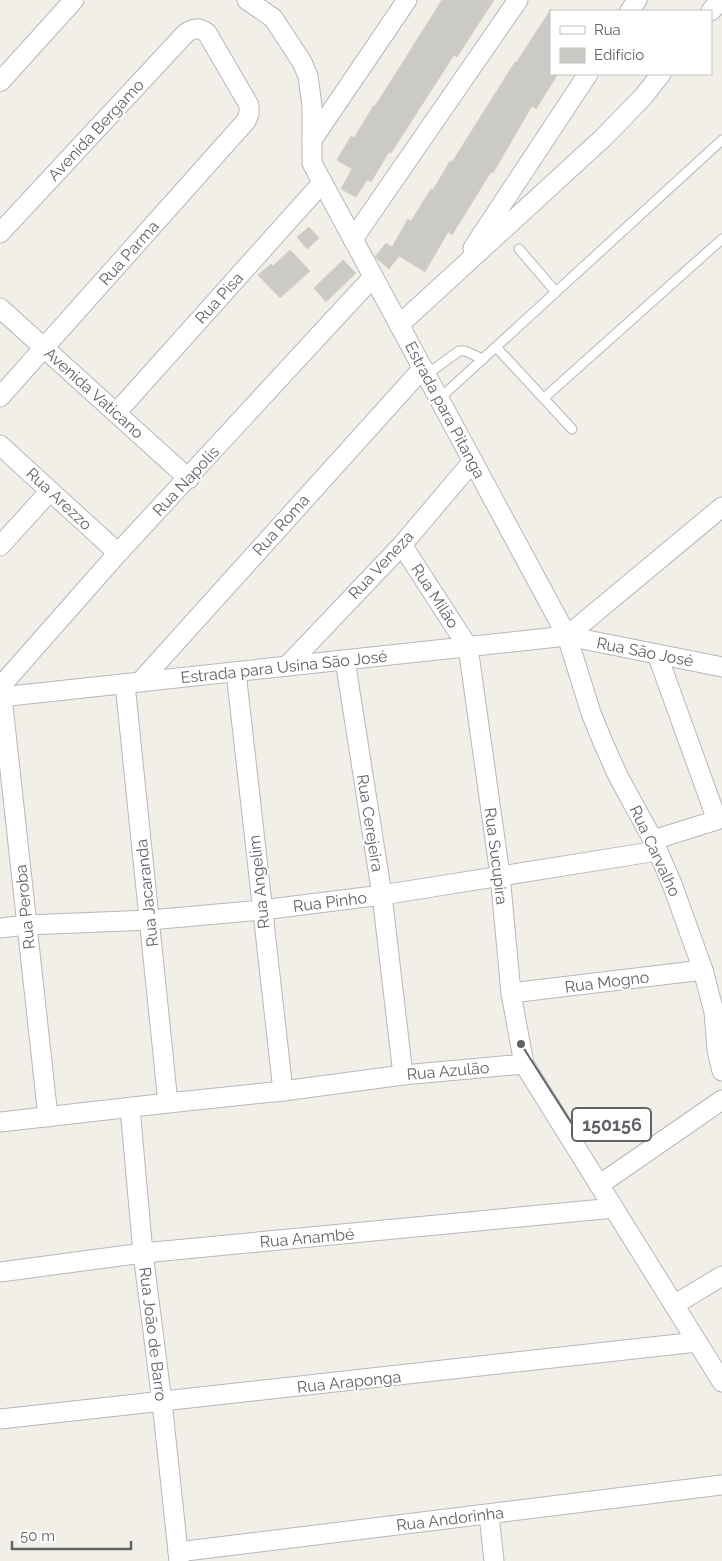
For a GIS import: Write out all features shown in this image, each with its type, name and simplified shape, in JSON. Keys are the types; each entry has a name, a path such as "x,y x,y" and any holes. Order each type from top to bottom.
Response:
{"street":[{"path":"0,82 74,0"},
{"name":"Estrada para Pitanga","path":"246,0 273,18 302,62 308,76 312,106 312,163 567,636"},
{"path":"312,140 407,0"},
{"path":"353,239 518,0"},
{"path":"712,10 720,0"},
{"name":"Rua Parma","path":"0,396 240,128 249,114 249,105 207,33 201,29 193,28"},
{"name":"Avenida Bergamo","path":"0,234 186,33 193,28"},
{"path":"458,270 587,75"},
{"path":"399,325 603,138 643,97 660,75"},
{"name":"Rua Pisa","path":"116,413 322,183"},
{"name":"Rua Napolis","path":"1,694 118,554 373,277"},
{"name":"Avenida Vaticano","path":"0,308 189,479"},
{"name":"Rua Roma","path":"132,683 424,372"},
{"name":"Rua Arezzo","path":"0,445 118,554"},
{"name":"Rua Veneza","path":"286,666 402,545 473,461"},
{"path":"0,546 50,491"},
{"path":"567,636 722,507"},
{"name":"Rua Milão","path":"402,545 468,647"},
{"name":"Estrada para Usina São José","path":"1,694 132,683 567,636"},
{"name":"Rua São José","path":"567,636 722,668"},
{"name":"Rua Carvalho","path":"567,636 591,713 618,776 655,846 672,884 703,970 714,1012 717,1050 722,1071"},
{"name":"Rua Sucupira","path":"468,647 500,875 511,993 524,1064"},
{"path":"657,654 720,821"},
{"name":"Rua Cerejeira","path":"345,660 382,895 402,1075"},
{"name":"Rua Angelim","path":"236,672 283,1091"},
{"name":"Rua Jacaranda","path":"132,683 150,920 168,1102"},
{"name":"Rua Peroba","path":"1,694 48,1117"},
{"name":"Rua Pinho","path":"0,928 27,925 150,920 262,910 382,895 655,846 720,821"},
{"name":"Rua Mogno","path":"511,993 703,970"},
{"path":"524,1064 722,1382"},
{"name":"Rua Azulão","path":"0,1122 168,1102 283,1091 402,1075 524,1064"},
{"path":"599,1185 722,1100"},
{"name":"Rua João de Barro","path":"130,1108 143,1253 162,1402 178,1556"},
{"name":"Rua Anambé","path":"0,1272 143,1253 614,1208"},
{"path":"674,1305 722,1276"},
{"name":"Rua Araponga","path":"0,1419 697,1342"},
{"name":"Rua Andorinha","path":"178,1556 722,1486"},
{"path":"489,1515 494,1561"}],"lane":[{"path":"439,399 722,140"},
{"path":"544,398 722,239"},
{"path":"519,249 556,292"},
{"path":"496,347 572,429"},
{"path":"424,372 460,351 465,351 483,359"}],"building":[{"path":"442,0 494,0 457,57 454,55 371,182 367,180 356,197 341,189 352,169 337,160 351,136 354,138 375,106"},
{"path":"550,11 550,75 557,75 536,109 532,106 493,173 491,172 452,235 448,232 425,272 399,256 389,269 375,257 386,243 392,247 408,219 411,221"},
{"path":"309,227 319,238 307,249 297,237"},
{"path":"290,250 310,271 280,298 258,275 271,264 273,266"},
{"path":"343,260 356,273 326,302 314,288"}],"place":[{"name":"150156","path":"521,1044"}]}
